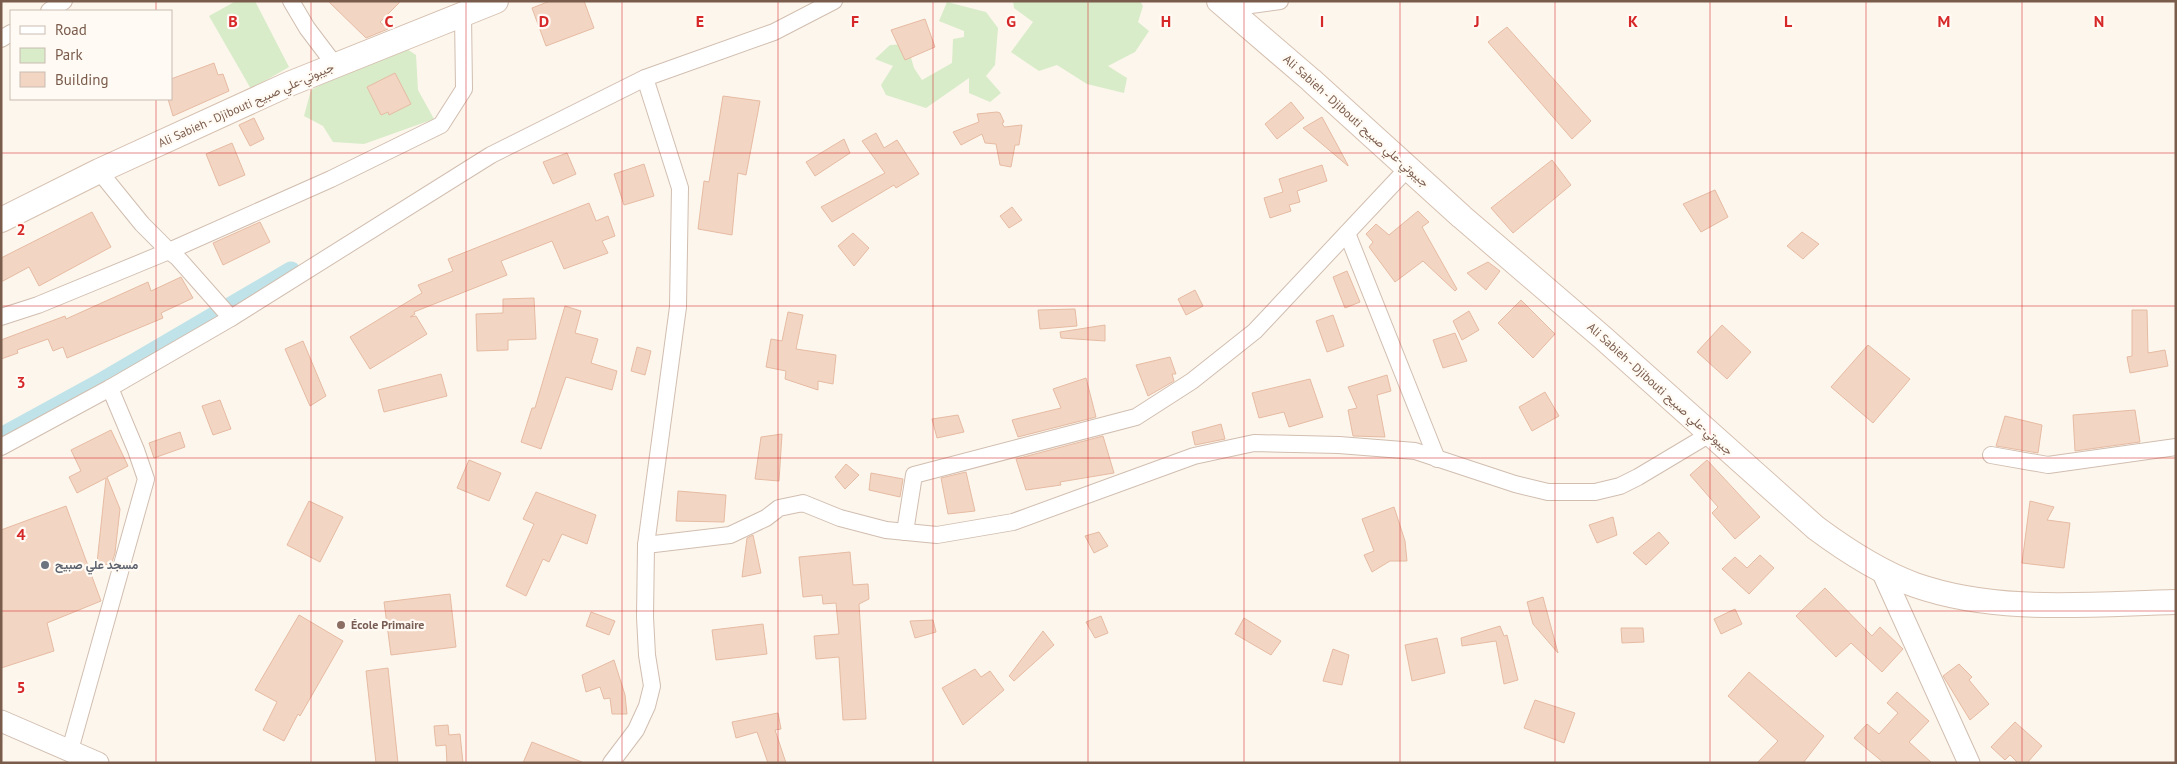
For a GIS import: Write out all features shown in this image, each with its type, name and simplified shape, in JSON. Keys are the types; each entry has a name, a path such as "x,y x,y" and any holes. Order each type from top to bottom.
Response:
{"main road":[{"name":"Ali Sabieh - Djibouti جيبوتي-علي صبيح","path":"1,220 99,171 241,105 335,65 496,1"},
{"name":"Ali Sabieh - Djibouti جيبوتي-علي صبيح","path":"1224,5 1312,80 1407,168 1816,528 1848,551 1882,571 1915,585 1948,595 1983,601 2018,604 2176,602"}],"street":[{"path":"50,10 64,1"},
{"path":"291,1 335,65"},
{"path":"1,447 110,388 231,318 491,154 645,78 774,32 834,1"},
{"path":"1224,5 1275,4 1280,1"},
{"path":"1,317 38,305 169,251 331,179 441,125 464,89 463,15"},
{"path":"611,763 636,730 647,706 652,686 644,617 646,545 678,307 680,188 645,78"},
{"path":"905,532 914,475 1136,417 1192,382 1254,331 1407,168"},
{"path":"99,171 142,224 177,257 231,318"},
{"path":"1347,233 1437,459"},
{"path":"70,750 146,479 110,388"},
{"path":"646,545 730,535 766,518 779,508 803,503 840,518 886,530 937,535 1014,522 1194,456 1254,443 1339,445 1415,451 1515,484 1548,492 1595,492 1626,483 1710,434"},
{"path":"1991,455 2048,464 2176,447"},
{"path":"1882,571 1970,763"},
{"path":"1,721 98,763"}],"green space":[{"path":"236,1 255,1 289,67 251,89 209,16"},
{"path":"1013,1 1140,1 1143,6 1138,22 1149,31 1135,52 1108,66 1127,78 1124,93 1087,84 1057,65 1039,71 1011,52 1033,22 1014,8"},
{"path":"947,2 986,12 998,28 995,65 986,76 1001,93 990,102 969,93 969,78 926,108 886,95 881,85 893,66 875,59 890,45 907,44 914,68 922,80 952,63 953,39 964,37 964,31 939,21"},
{"path":"401,45 416,55 418,90 434,119 364,144 333,142 323,126 304,116 311,90 377,55"}],"building":[{"path":"328,1 401,1 380,22 388,29 366,38"},
{"path":"550,1 584,1 594,28 546,46 532,8"},
{"path":"925,19 935,47 905,60 891,30"},
{"path":"1507,27 1591,121 1572,139 1488,42"},
{"path":"214,63 218,75 223,74 229,91 173,116 168,100 172,100 172,79"},
{"path":"395,73 411,104 389,115 388,112 381,115 367,87"},
{"path":"723,96 760,101 746,175 738,173 732,235 698,229 704,181 709,182"},
{"path":"1291,102 1304,118 1277,139 1265,124"},
{"path":"1000,113 1004,127 1022,125 1019,145 1015,145 1011,167 1000,165 996,144 985,143 982,134 961,145 953,132 979,122 977,114"},
{"path":"1322,117 1348,165 1348,166 1303,128"},
{"path":"254,118 264,139 250,146 239,125"},
{"path":"876,133 884,148 897,140 919,174 896,188 894,185 832,222 821,207 885,173 862,141"},
{"path":"844,139 850,153 815,176 806,162"},
{"path":"232,143 245,175 219,186 206,154"},
{"path":"567,153 576,174 553,184 543,162"},
{"path":"1552,160 1571,185 1513,233 1491,208"},
{"path":"644,164 654,196 624,205 614,174"},
{"path":"1322,165 1327,181 1297,191 1300,202 1289,205 1291,211 1270,218 1264,198 1283,192 1279,179"},
{"path":"1715,190 1728,217 1701,232 1683,204"},
{"path":"589,203 596,221 608,216 615,236 602,241 608,253 564,269 552,241 501,261 507,275 414,312 415,314 410,317 416,316 427,334 370,369 350,337 422,293 418,285 453,271 448,259"},
{"path":"1012,207 1022,220 1009,228 1000,216"},
{"path":"1418,211 1429,222 1422,227 1457,289 1455,291 1423,261 1395,282 1369,247 1373,242 1366,234 1376,224 1389,235"},
{"path":"92,212 111,247 39,286 29,267 1,282 1,258"},
{"path":"260,222 270,242 223,265 213,243"},
{"path":"1802,232 1819,244 1803,259 1787,246"},
{"path":"853,233 869,248 854,266 838,246"},
{"path":"1488,262 1500,271 1486,290 1467,273"},
{"path":"1347,271 1360,302 1345,308 1333,277"},
{"path":"181,277 193,298 161,313 163,318 67,358 63,347 53,351 48,339 17,350 18,353 1,359 1,340 65,316 66,319 148,282 151,291"},
{"path":"1195,290 1203,306 1186,315 1178,299"},
{"path":"534,298 536,339 508,340 508,350 477,351 476,314 503,313 503,299"},
{"path":"1521,300 1555,334 1533,358 1498,323"},
{"path":"565,306 581,311 575,333 598,339 591,363 617,371 612,390 566,377 541,449 521,442 532,408 535,408"},
{"path":"1075,309 1077,326 1040,329 1038,310"},
{"path":"2132,310 2147,310 2148,353 2165,350 2168,366 2130,373 2127,357 2132,356"},
{"path":"1469,311 1479,330 1462,340 1453,321"},
{"path":"788,312 803,315 796,349 836,355 833,384 818,381 818,390 785,379 786,371 766,367 771,339 782,341"},
{"path":"1333,315 1344,346 1327,352 1316,321"},
{"path":"1105,325 1105,341 1061,338 1060,332"},
{"path":"1722,325 1751,352 1727,379 1697,352"},
{"path":"1455,333 1467,361 1443,368 1433,340"},
{"path":"303,341 326,396 310,406 285,349"},
{"path":"1868,345 1910,379 1873,423 1831,387"},
{"path":"637,347 651,351 645,375 631,371"},
{"path":"1170,357 1176,374 1172,374 1174,381 1148,396 1136,365"},
{"path":"441,374 447,396 384,412 378,390"},
{"path":"1387,375 1391,391 1377,395 1385,437 1353,436 1348,410 1357,408 1348,387"},
{"path":"1086,378 1096,417 1018,437 1012,420 1061,408 1053,389"},
{"path":"1310,379 1323,417 1289,427 1284,412 1259,418 1252,393"},
{"path":"1545,392 1559,416 1532,431 1519,407"},
{"path":"220,400 231,429 213,435 202,406"},
{"path":"2135,410 2140,442 2075,451 2073,415"},
{"path":"958,415 964,432 937,438 932,419"},
{"path":"2005,416 2042,425 2038,453 1996,446"},
{"path":"1221,424 1225,439 1195,445 1192,432"},
{"path":"111,430 128,466 107,477 120,509 115,553 111,565 97,563 106,478 77,493 69,477 81,471 71,450"},
{"path":"180,432 185,447 154,458 149,443"},
{"path":"782,434 779,481 755,479 761,437"},
{"path":"1103,436 1114,473 1060,482 1061,485 1026,490 1016,459"},
{"path":"469,460 501,473 489,501 457,488"},
{"path":"1707,460 1760,517 1735,539 1712,513 1718,507 1690,475"},
{"path":"846,464 859,475 845,489 835,477"},
{"path":"966,472 975,511 948,514 941,478"},
{"path":"871,473 903,479 900,497 869,490"},
{"path":"678,491 726,495 724,522 676,521"},
{"path":"536,492 596,515 587,544 562,534 549,562 543,559 526,596 506,586 534,524 523,519"},
{"path":"309,501 343,517 320,562 287,545"},
{"path":"2030,501 2054,507 2047,520 2070,523 2064,568 2022,563"},
{"name":"مسجد علي صبيح","path":"66,506 101,601 47,623 54,651 1,668 1,530"},
{"path":"1394,507 1405,541 1407,561 1390,561 1372,572 1364,555 1374,551 1362,519"},
{"path":"1613,517 1617,535 1597,543 1589,525"},
{"path":"1099,532 1108,546 1094,553 1085,536"},
{"path":"1659,532 1669,543 1646,565 1633,553"},
{"path":"753,535 761,573 742,577 747,538"},
{"path":"850,552 853,585 868,584 869,599 859,604 866,719 843,720 839,657 816,659 814,636 839,634 836,603 823,604 822,595 803,597 799,557"},
{"path":"1760,555 1774,568 1749,594 1722,569 1735,557 1747,568"},
{"path":"1825,588 1872,636 1880,627 1903,649 1882,672 1851,643 1836,657 1796,616"},
{"path":"450,594 456,647 391,655 384,602"},
{"path":"1543,597 1558,653 1533,624 1527,602"},
{"path":"1735,609 1742,624 1721,634 1714,619"},
{"path":"591,612 615,621 609,635 586,626"},
{"path":"299,615 343,641 300,716 298,714 284,741 263,730 277,702 255,690"},
{"path":"1101,616 1108,633 1095,638 1086,622"},
{"path":"1244,618 1281,641 1271,655 1235,634"},
{"path":"933,620 936,632 915,638 910,621"},
{"path":"763,624 767,654 716,660 712,630"},
{"path":"1500,626 1504,636 1507,635 1518,680 1504,684 1496,641 1462,646 1461,638"},
{"path":"1621,628 1643,628 1644,642 1622,643"},
{"path":"1043,631 1054,645 1014,681 1009,676"},
{"path":"1437,638 1445,673 1412,681 1405,645"},
{"path":"1333,649 1349,655 1342,685 1323,681"},
{"path":"614,660 625,695 627,714 612,714 610,698 604,699 600,687 586,692 582,675"},
{"path":"1959,664 1972,677 1969,680 1989,704 1970,720 1943,676"},
{"path":"388,668 398,763 376,763 366,671"},
{"path":"975,669 981,677 990,671 1004,690 963,725 942,688"},
{"path":"1749,672 1824,736 1803,763 1757,763 1778,741 1728,696"},
{"path":"1897,692 1929,721 1909,742 1932,763 1884,763 1854,738 1867,724 1879,734 1898,713 1887,703"},
{"path":"1535,700 1575,713 1564,743 1524,728"},
{"path":"778,713 781,729 775,730 786,763 768,763 757,732 736,738 732,722"},
{"path":"2015,722 2042,746 2027,763 2018,763 2010,755 2005,760 1991,747"},
{"path":"448,725 449,735 460,734 463,763 447,763 446,745 436,746 434,726"},
{"path":"532,742 582,762 582,763 523,763"}],"waterway":[{"path":"1,437 105,380 291,271"}],"place":[{"name":"مسجد علي صبيح","path":"45,565"},
{"name":"École Primaire","path":"341,625"}]}
